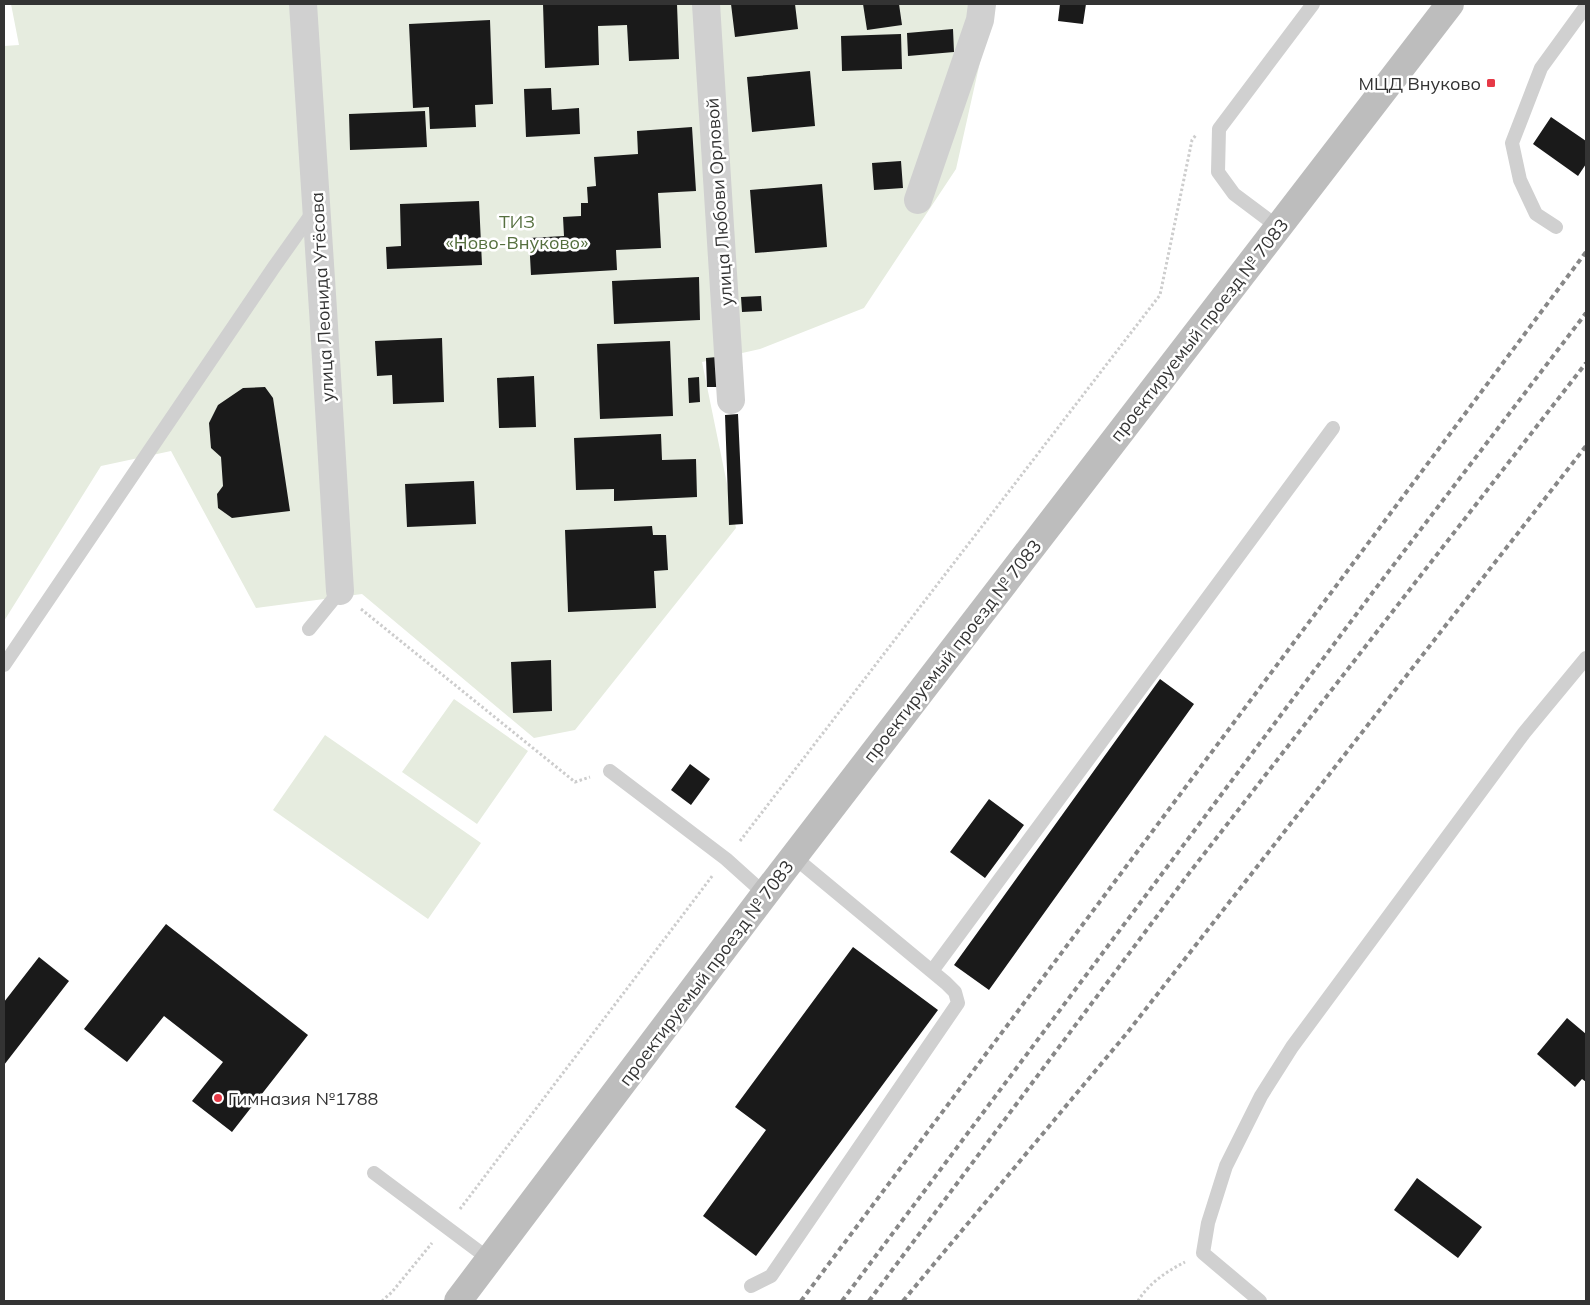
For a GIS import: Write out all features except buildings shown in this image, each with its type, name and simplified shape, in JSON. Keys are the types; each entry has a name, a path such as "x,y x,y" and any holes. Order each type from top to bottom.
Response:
{"main road":[{"name":"проектируемый проезд № 7083","path":"458,1301 765,894 1450,4"}],"street":[{"name":"улица Леонида Утёсова","path":"303,4 318,205 319,263 340,591"},
{"name":"улица Любови Орловой","path":"706,4 731,400"},
{"path":"918,200 980,20 982,4"}],"lane":[{"path":"1278,228 1234,194 1218,172 1219,129 1313,4"},
{"path":"1556,227 1536,214 1520,180 1512,143 1541,68 1586,6"},
{"path":"4,665 318,205"},
{"path":"932,971 1333,428"},
{"path":"309,629 340,591"},
{"path":"1260,1301 1203,1253 1208,1223 1226,1166 1261,1096 1292,1047 1524,733 1586,658"},
{"path":"610,771 726,859 765,894"},
{"path":"751,1286 771,1276 958,1003 955,992 932,971 794,858"},
{"path":"374,1173 489,1259"}],"path":[{"path":"382,1301 392,1292 446,1227 726,859 1160,295 1192,140 1198,133"},
{"path":"340,591 575,782 610,771"},
{"path":"1138,1301 1143,1293 1170,1269 1203,1253"}],"green space":[{"name":"ТИЗ «Ново-Внуково»","path":"11,4 993,4 956,169 864,308 760,349 702,362 736,528 575,730 534,738 362,594 256,608 171,451 101,466 4,621 4,46 19,45"},
{"path":"454,699 528,751 477,824 402,772"},
{"path":"325,735 481,843 428,919 273,810"}],"railway":[{"path":"801,1301 1586,252"},
{"path":"842,1301 1376,588 1586,313"},
{"path":"869,1301 1190,872 1586,363"},
{"path":"903,1301 1127,1033 1586,446"}],"place":[{"name":"МЦД Внуково","path":"1491,83"},
{"name":"Гимназия №1788","path":"218,1098"}]}
